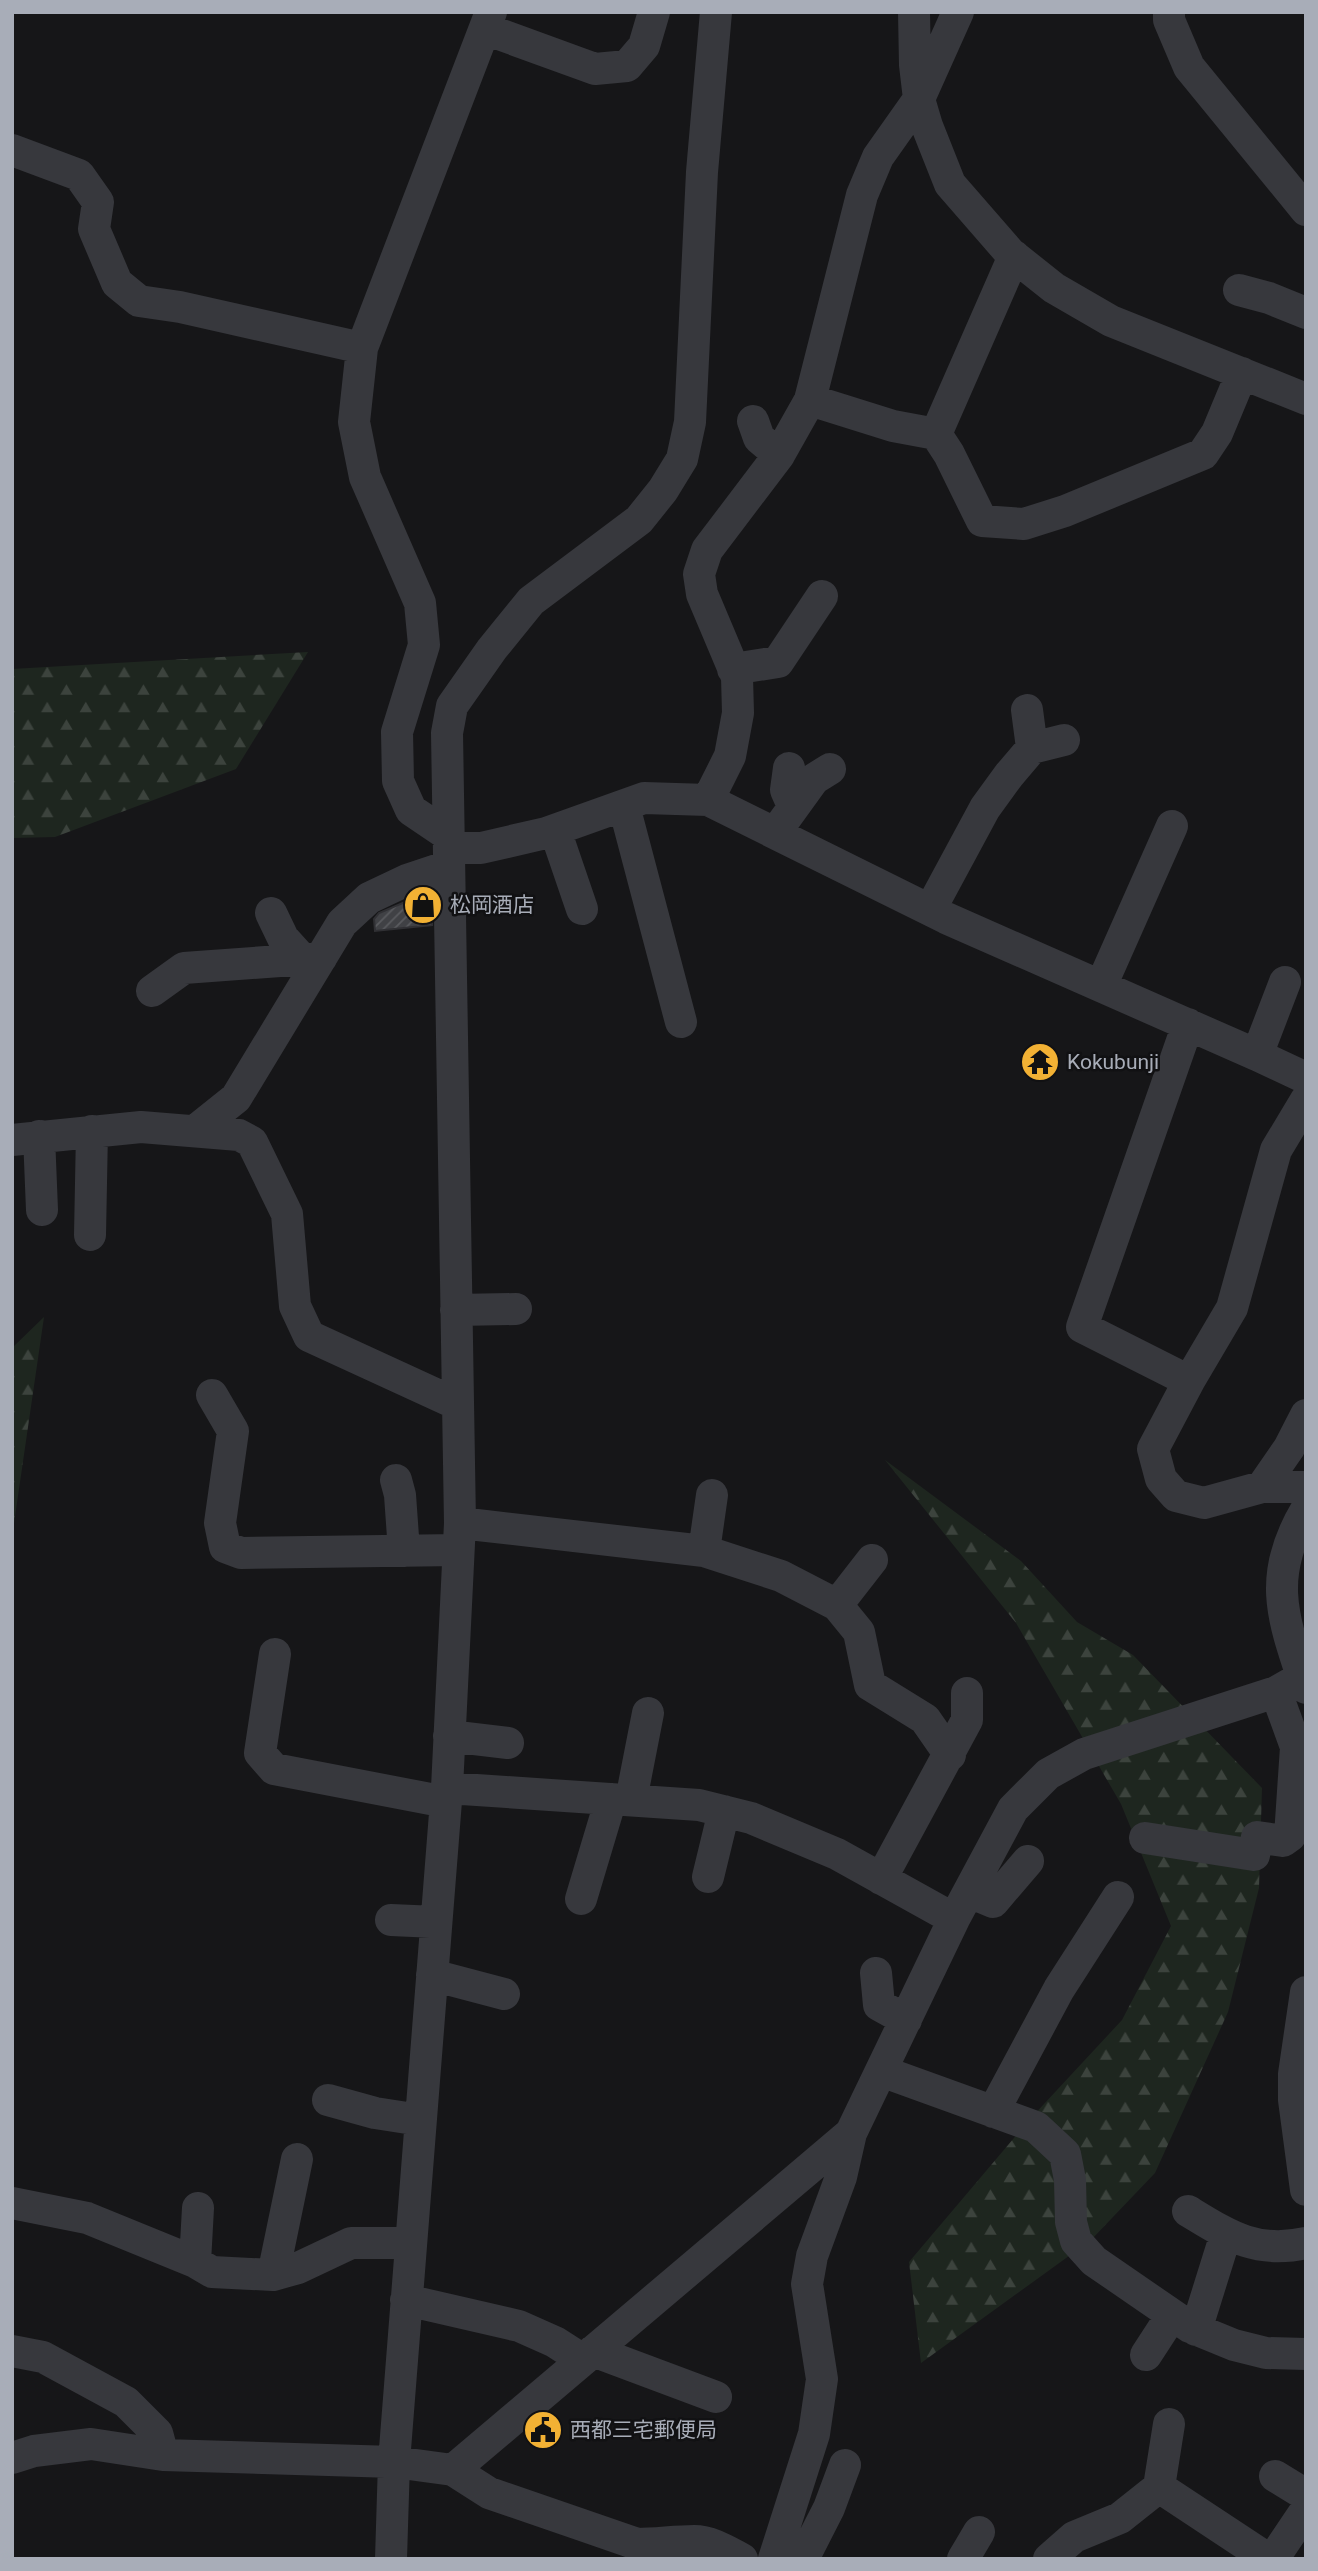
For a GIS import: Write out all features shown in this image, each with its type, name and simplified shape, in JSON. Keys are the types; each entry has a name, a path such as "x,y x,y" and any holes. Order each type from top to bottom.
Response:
{"street":[{"path":"449,850 411,810 398,781 397,732 424,645 420,603 365,477 354,422 362,348 488,20 595,69 627,66 644,46 654,12"},
{"path":"391,2559 394,2462 446,1796 459,1537 447,733 452,706 492,649 531,601 639,520 663,491 682,459 690,422 702,172 716,12"},
{"path":"914,12 919,99 950,184 1014,256 1054,288 1111,321 1306,399"},
{"path":"708,800 730,755 738,713 737,677 702,594 699,574 708,550 779,455 810,400 862,195 878,157 919,99 958,12"},
{"path":"1169,12 1169,20 1189,67 1306,209"},
{"path":"12,150 79,175 98,202 94,229 117,283 139,301 180,307 362,348"},
{"path":"936,434 1014,256"},
{"path":"1239,290 1269,298 1306,313"},
{"path":"810,400 893,426 936,434 949,454 982,521 1024,524 1065,511 1203,454 1217,433 1242,373"},
{"path":"753,421 759,438 779,455"},
{"path":"733,669 778,662 822,596"},
{"path":"1027,710 1032,748"},
{"path":"930,910 985,808 1032,748 1064,740"},
{"path":"789,768 786,790 793,806"},
{"path":"775,833 814,779 830,769"},
{"path":"197,1130 236,1098 312,959 342,923 369,898 407,880 449,850 481,848 555,830 644,798 708,800 930,910 1306,1079"},
{"path":"624,806 681,1022"},
{"path":"1101,986 1172,826"},
{"path":"555,830 582,909"},
{"path":"271,913 283,939 312,959"},
{"path":"152,991 184,968 312,959"},
{"path":"1257,1055 1285,982"},
{"path":"1188,1024 1082,1327 1189,1381"},
{"path":"1306,1100 1276,1150 1232,1308 1153,1449 1161,1479 1176,1496 1204,1503 1262,1487 1306,1487"},
{"path":"42,1210 26,1138 141,1127 239,1135 252,1142 287,1214 295,1306 309,1336 457,1404"},
{"path":"90,1235 92,1131"},
{"path":"456,1310 516,1309"},
{"path":"212,1395 233,1431 220,1522 225,1547 241,1553 404,1551 459,1537 704,1551 781,1577 837,1605 859,1632 870,1685 925,1720 950,1755"},
{"path":"1262,1487 1289,1448 1306,1415"},
{"path":"396,1480 401,1495 404,1551"},
{"path":"704,1551 712,1495"},
{"path":"1145,1838 1254,1855 1257,1837 1283,1841 1290,1836 1297,1683 1281,1605 1282,1569 1291,1535 1306,1510"},
{"path":"837,1605 872,1560"},
{"path":"275,1654 260,1753 274,1769 446,1796 621,1800 699,1805 751,1818 837,1854 954,1919"},
{"path":"774,2559 814,2434 822,2379 807,2284 812,2256 841,2177 851,2133 954,1919 1013,1810 1048,1774 1084,1754 1297,1683"},
{"path":"881,1879 967,1720 967,1693"},
{"path":"581,1899 621,1800 648,1713"},
{"path":"449,1736 508,1743"},
{"path":"708,1877 724,1811"},
{"path":"969,1892 993,1902 1028,1861"},
{"path":"993,2112 1059,1989 1118,1897"},
{"path":"391,1920 436,1922"},
{"path":"876,1973 879,2005 906,2020"},
{"path":"432,1975 504,1994"},
{"path":"1306,1992 1294,2074 1294,2100 1306,2190"},
{"path":"881,2071 1036,2127 1065,2154 1070,2180 1071,2222 1076,2241 1094,2262 1184,2322 1234,2346 1266,2353 1306,2354"},
{"path":"328,2101 375,2113 421,2120"},
{"path":"453,2470 851,2133"},
{"path":"273,2275 297,2159"},
{"path":"12,2203 88,2218 195,2262 212,2272 273,2275 298,2268 351,2244 411,2243"},
{"path":"195,2262 198,2208"},
{"path":"1188,2211 1226,2235 1260,2247 1286,2248 1306,2243"},
{"path":"1146,2355 1184,2322 1226,2235"},
{"path":"406,2300 519,2326 588,2356 716,2397"},
{"path":"12,2351 43,2357 126,2402 157,2433 163,2455"},
{"path":"1049,2559 1074,2537 1120,2518 1159,2487 1169,2424"},
{"path":"12,2458 34,2451 91,2444 163,2455 394,2462 453,2470 489,2493 637,2544 662,2545 696,2541 721,2548 742,2559"},
{"path":"803,2559 829,2508 845,2465"},
{"path":"1275,2476 1306,2495"},
{"path":"1159,2487 1268,2559"},
{"path":"1273,2559 1306,2510"}],"green space":[{"path":"308,652 236,769 55,837 12,838 12,669"},
{"path":"44,1317 12,1537 12,1348"},
{"path":"885,1460 1021,1561 1077,1622 1133,1655 1262,1788 1259,1888 1228,2012 1155,2173 1091,2240 921,2363 909,2262 1031,2118 1122,2020 1171,1926 1121,1804 1016,1623"}],"building":[{"path":"431,891 432,925 375,931 374,919 379,913"}],"place":[{"name":"松岡酒店","path":"423,905"},
{"name":"Kokubunji","path":"1040,1062"},
{"name":"西都三宅郵便局","path":"543,2430"}]}
